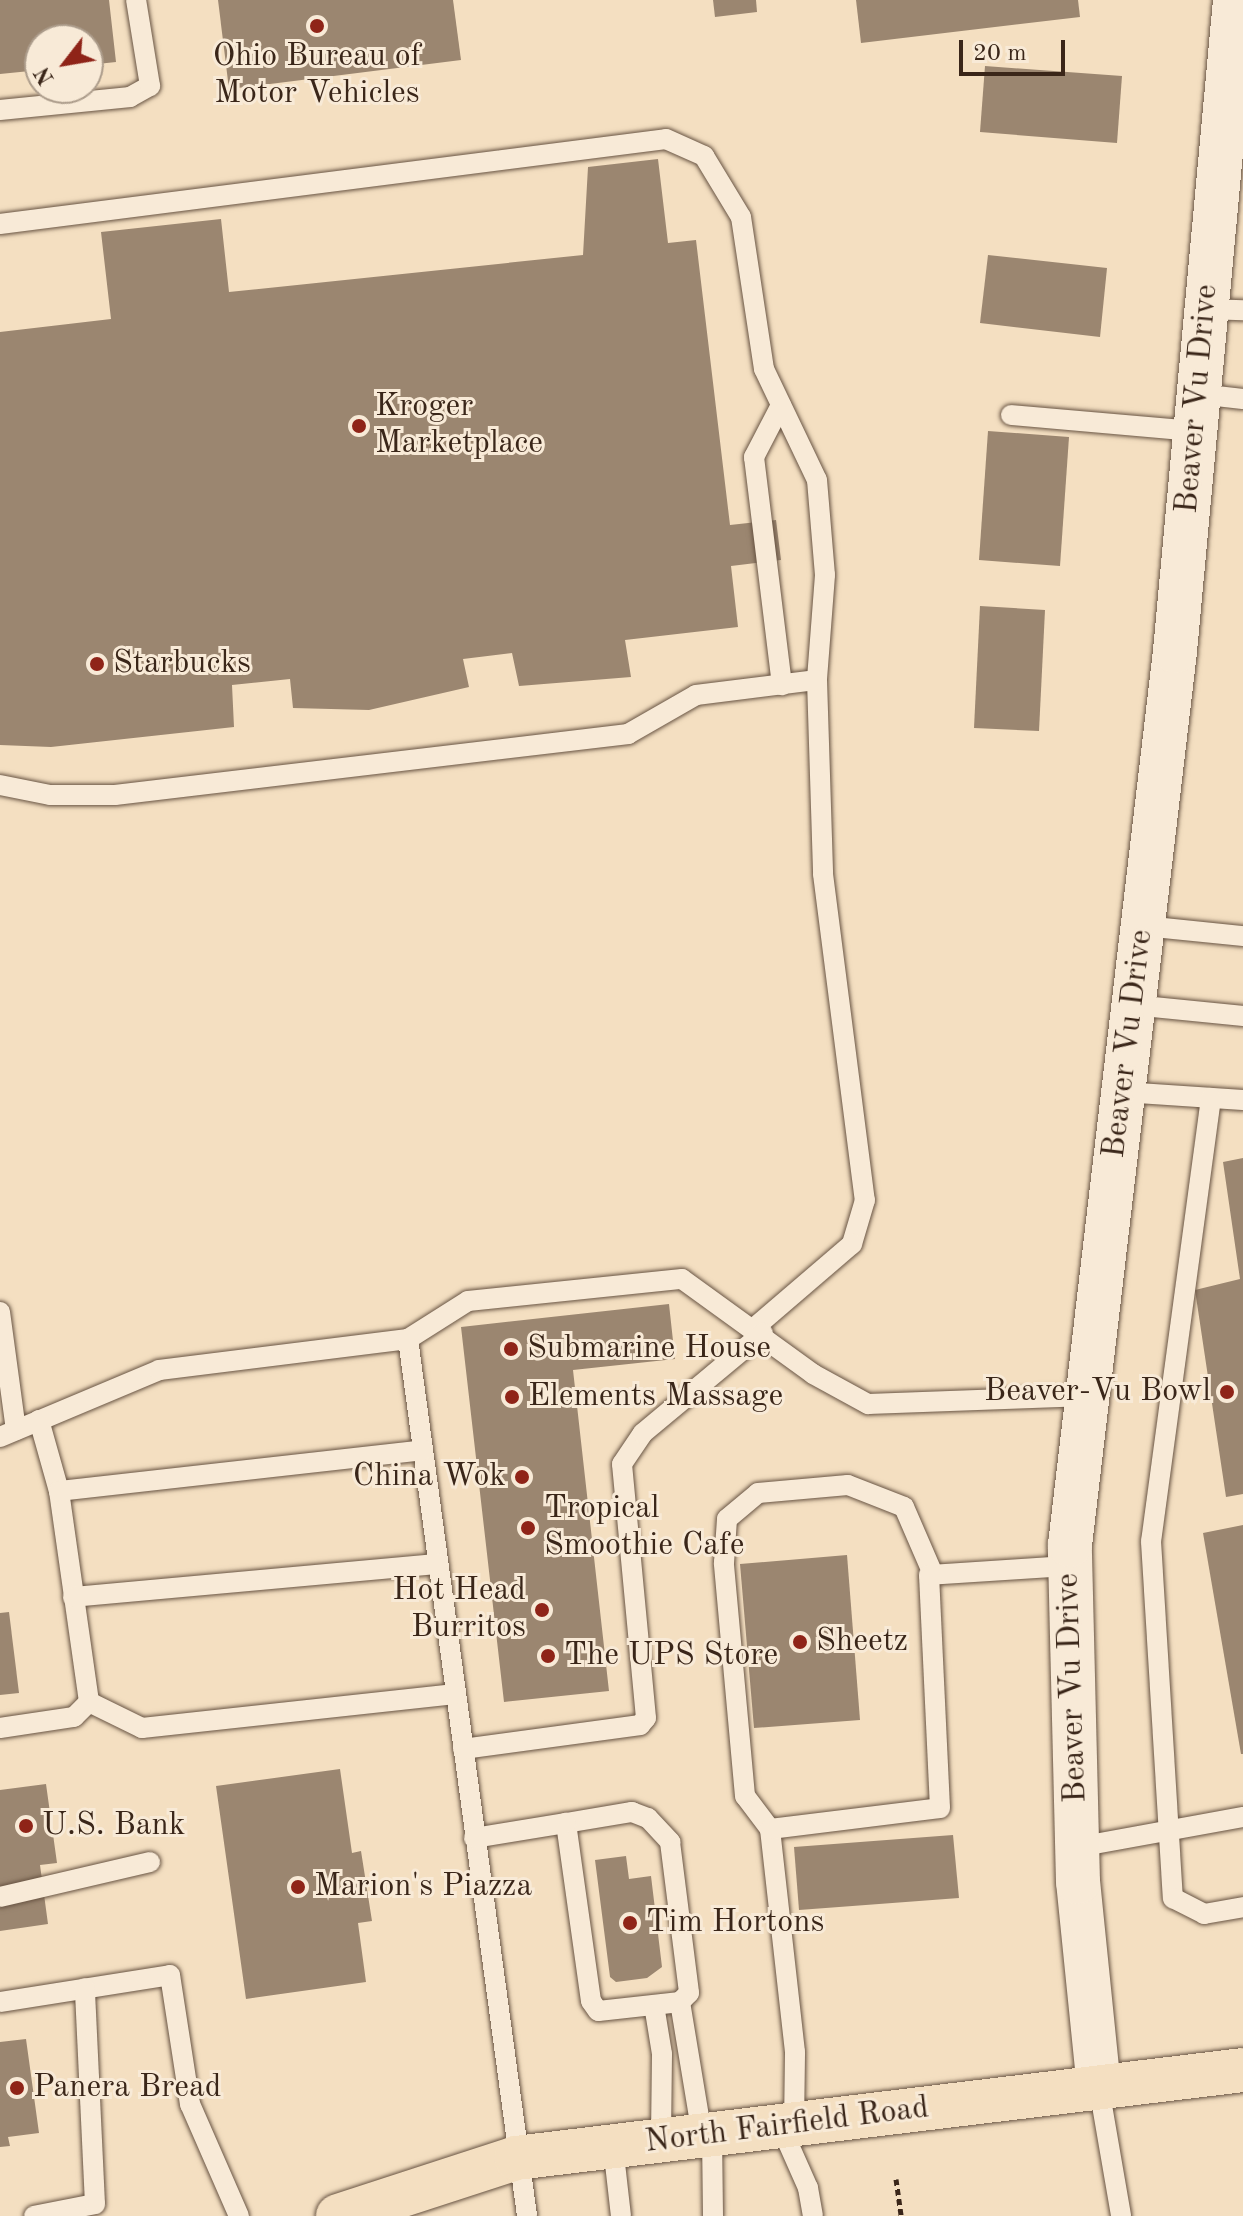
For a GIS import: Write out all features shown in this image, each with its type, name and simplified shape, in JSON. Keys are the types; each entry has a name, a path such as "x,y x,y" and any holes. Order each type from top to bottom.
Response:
{"main road":[{"name":"North Fairfield Road","path":"338,2216 516,2158 1243,2070"}],"street":[{"name":"Beaver Vu Drive","path":"1099,2088 1078,1847 1069,1566 1144,926 1197,412 1225,309 1235,0"}],"lane":[{"path":"0,110 130,97 150,86 136,0"},
{"path":"0,224 666,139 704,156 741,217 764,369 817,480 825,575 817,680 823,874 865,1200 852,1244 643,1433 622,1464 646,1718 640,1725 463,1749"},
{"path":"1011,415 1197,412 1243,399"},
{"path":"781,405 754,457 782,685"},
{"path":"0,785 50,795 115,795 628,734 696,695 817,680"},
{"path":"1144,926 1243,936"},
{"path":"1133,1005 1243,1016"},
{"path":"1123,1092 1243,1100"},
{"path":"1211,1098 1151,1541 1173,1898 1204,1914 1243,1907"},
{"path":"0,1312 8,1433 159,1370 408,1339 468,1301 682,1279 759,1330 813,1374 868,1404 1087,1396"},
{"path":"408,1339 516,2158 527,2216"},
{"path":"39,1420 59,1491 89,1702"},
{"path":"59,1491 423,1450"},
{"path":"770,1829 940,1808 933,1574 904,1507 848,1485 758,1493 727,1519 724,1563 745,1796 770,1829 795,2052 787,2126 808,2188 813,2216"},
{"path":"73,1597 438,1564"},
{"path":"933,1574 1069,1566"},
{"path":"89,1702 142,1728 455,1694"},
{"path":"0,1728 74,1717 89,1702"},
{"path":"474,1838 632,1812 648,1818 670,1842 689,1993 680,2002 598,2011 591,2001 566,1823"},
{"path":"1078,1847 1243,1817"},
{"path":"0,1897 150,1862"},
{"path":"0,2002 170,1975 190,2104 239,2216"},
{"path":"34,2216 95,2204 85,1988"},
{"path":"680,2002 692,2137"},
{"path":"654,2005 662,2054 692,2137 713,2216"},
{"path":"1099,2088 1121,2216"},
{"path":"613,2146 621,2216"}],"path":[{"path":"896,2179 901,2216"}],"building":[{"path":"0,0 109,0 116,62 104,63 104,24 24,24 24,72 0,74"},
{"path":"218,0 453,0 461,60 229,89"},
{"path":"713,0 756,0 757,12 715,17"},
{"path":"856,0 1078,0 1080,17 861,43"},
{"path":"985,66 1122,76 1117,143 980,132"},
{"name":"Kroger Marketplace","path":"658,159 668,243 696,240 730,525 776,520 781,560 731,566 738,627 625,640 631,677 519,686 512,653 463,659 469,687 369,710 293,708 290,679 232,685 234,727 51,747 0,745 0,332 111,319 101,232 221,219 229,292 583,255 588,167"},
{"path":"988,255 1107,268 1100,337 980,323"},
{"path":"988,431 1069,437 1060,566 979,560"},
{"path":"980,606 1045,610 1039,731 974,728"},
{"name":"Beaver-Vu Bowl","path":"1243,1158 1243,1494 1226,1497 1195,1290 1240,1279 1223,1162"},
{"path":"669,1304 675,1359 573,1370 609,1691 504,1702 461,1327"},
{"path":"1243,1525 1243,1754 1241,1754 1203,1533"},
{"name":"Sheetz","path":"847,1555 860,1720 754,1728 740,1564"},
{"path":"9,1612 19,1693 0,1695 0,1613"},
{"name":"Marion's Piazza","path":"340,1769 352,1853 361,1851 372,1921 358,1923 366,1982 246,1999 216,1786"},
{"name":"U.S. Bank","path":"46,1784 57,1863 40,1865 48,1924 0,1931 0,1790"},
{"path":"953,1835 959,1898 799,1910 794,1847"},
{"name":"Tim Hortons","path":"626,1856 629,1879 651,1876 662,1967 647,1978 616,1982 610,1977 595,1860"},
{"name":"Panera Bread","path":"26,2039 39,2133 8,2137 10,2146 0,2147 0,2042"}],"place":[{"name":"Ohio Bureau of Motor Vehicles","path":"317,26"},
{"name":"Kroger Marketplace","path":"359,426"},
{"name":"Starbucks","path":"97,664"},
{"name":"Submarine House","path":"511,1349"},
{"name":"Beaver-Vu Bowl","path":"1227,1392"},
{"name":"Elements Massage","path":"512,1397"},
{"name":"China Wok","path":"522,1477"},
{"name":"Tropical Smoothie Cafe","path":"528,1528"},
{"name":"Hot Head Burritos","path":"542,1610"},
{"name":"Sheetz","path":"800,1642"},
{"name":"The UPS Store","path":"548,1656"},
{"name":"U.S. Bank","path":"26,1826"},
{"name":"Marion's Piazza","path":"298,1887"},
{"name":"Tim Hortons","path":"630,1923"},
{"name":"Panera Bread","path":"17,2088"}]}
